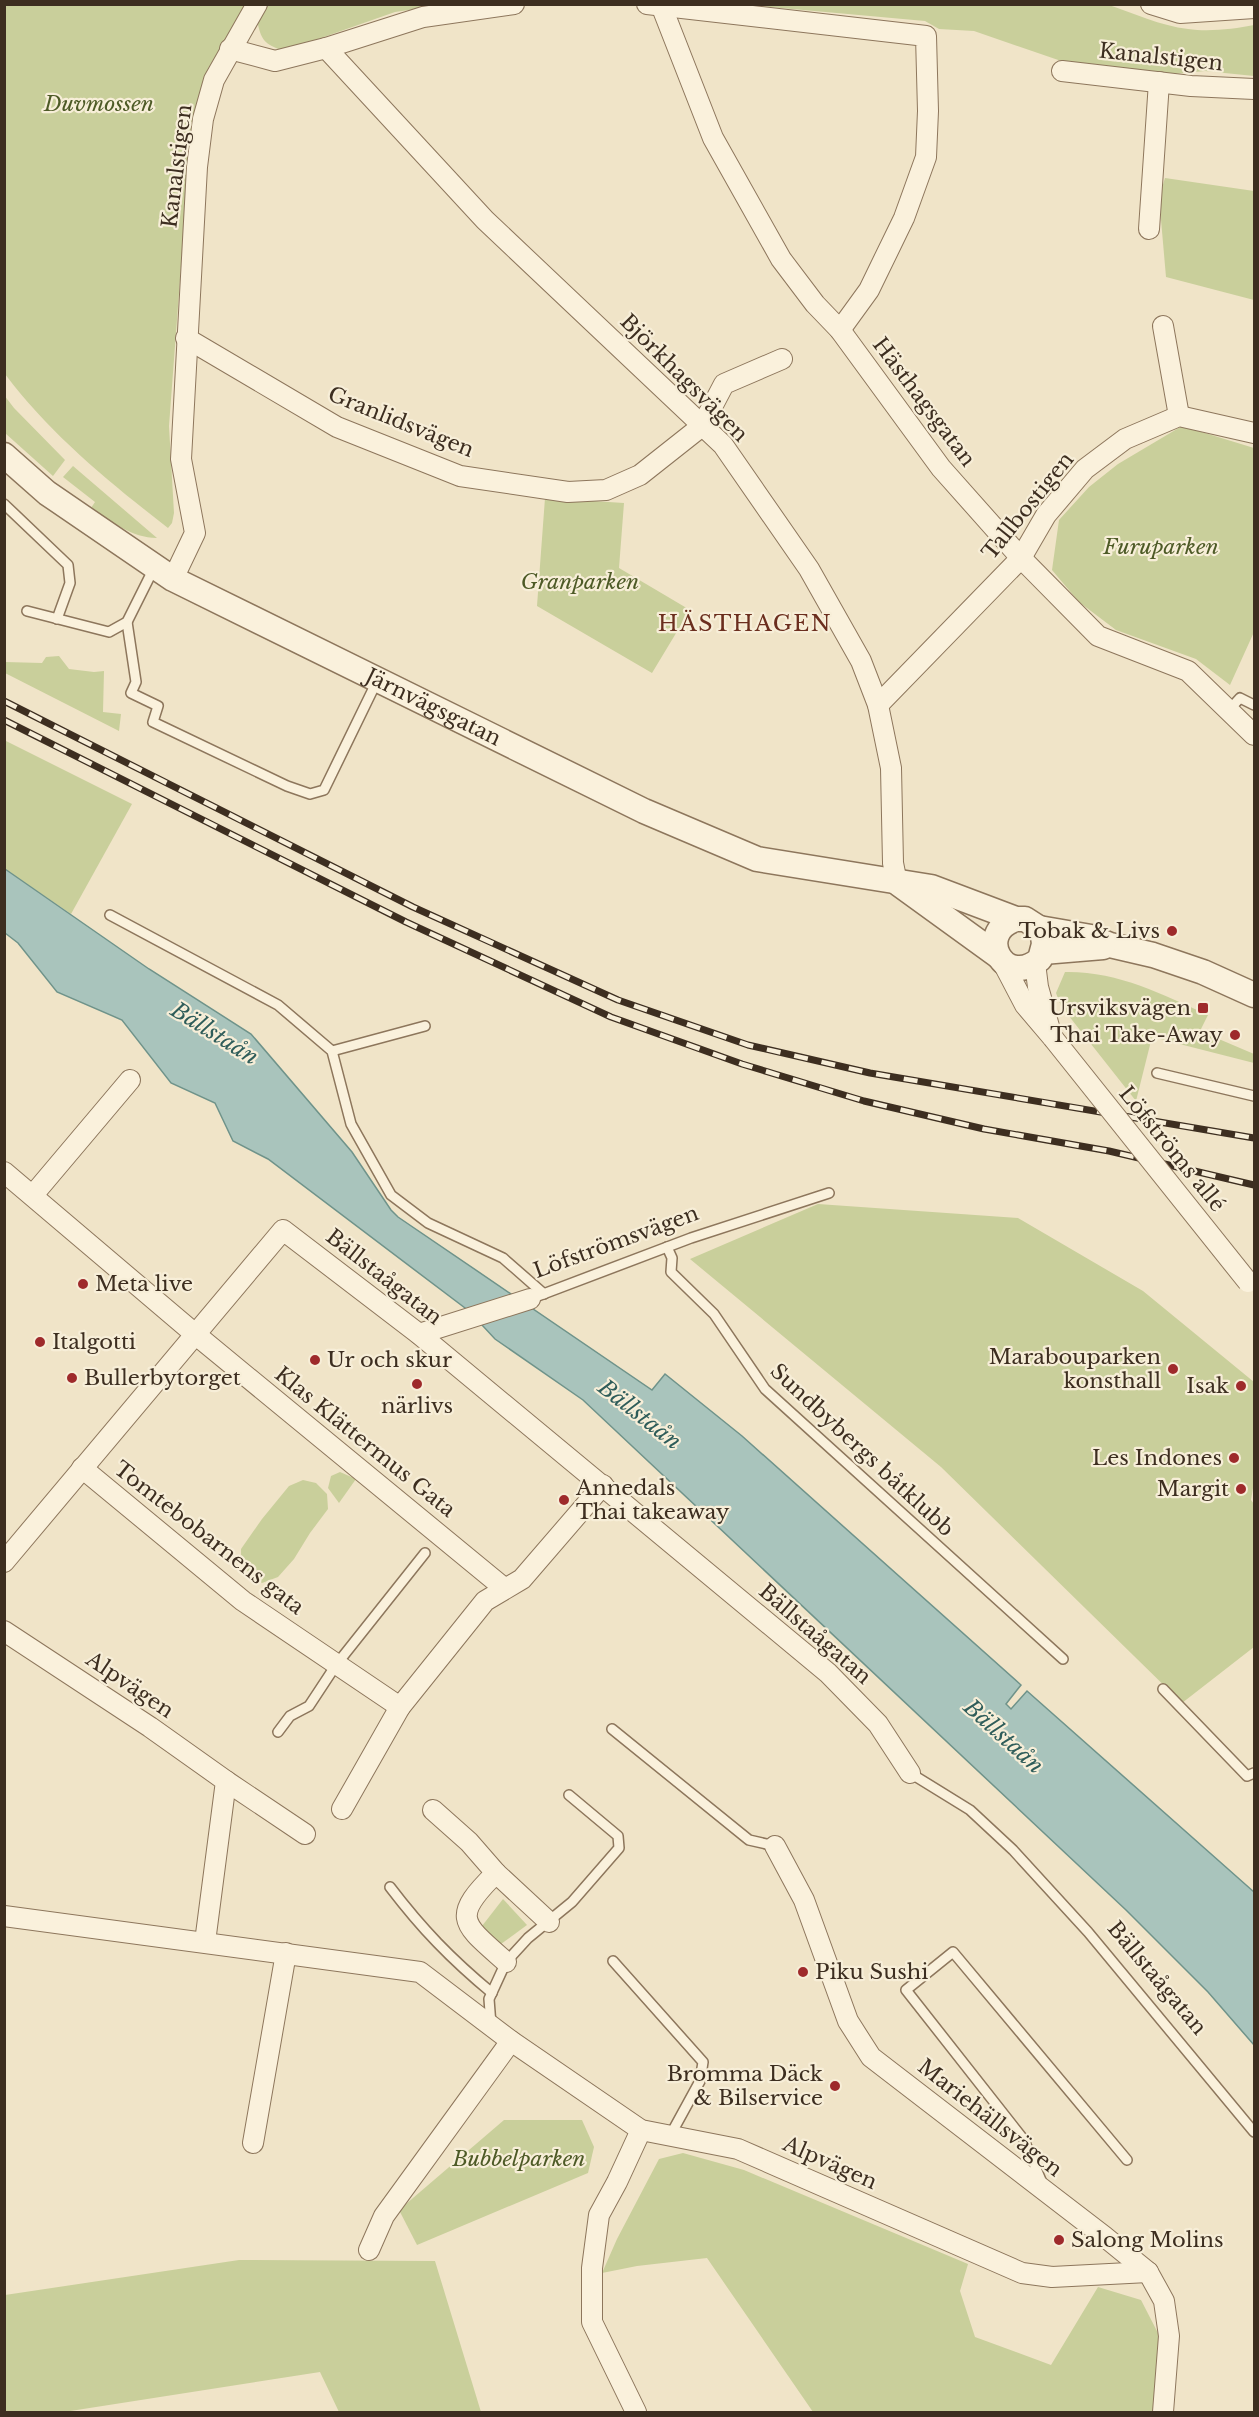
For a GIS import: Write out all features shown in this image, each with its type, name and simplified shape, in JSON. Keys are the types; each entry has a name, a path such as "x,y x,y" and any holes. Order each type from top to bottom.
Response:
{"street":[{"name":"Kanalstigen","path":"164,573 195,533 181,459 197,167 203,119 214,80 256,4"},
{"path":"231,49 275,61 326,48 423,17 514,4"},
{"path":"647,4 926,36 928,111 926,157 904,218 869,290 840,330"},
{"path":"1151,4 1181,9 1254,8"},
{"name":"Hästhagsgatan","path":"661,5 712,138 781,259 815,304 840,330 941,468 1021,558 1098,636 1188,671 1254,735"},
{"name":"Björkhagsvägen","path":"326,48 485,220 723,445 809,569 861,661 878,705 891,768 893,863 897,883"},
{"name":"Kanalstigen","path":"1062,71 1159,82 1254,89"},
{"path":"1149,229 1159,82"},
{"path":"1163,326 1179,416 1254,433"},
{"name":"Granlidsvägen","path":"186,339 337,427 460,476 568,492 606,490 640,475 702,426 724,384 782,359"},
{"name":"Tallbostigen","path":"878,705 1021,558 1046,515 1085,469 1125,439 1179,416"},
{"name":"Järnvägsgatan","path":"4,455 46,493 164,573 644,811 757,859 931,887 1016,919 1032,922 1039,928 1090,937 1110,945 1153,955 1203,972 1254,996"},
{"name":"Järnvägsgatan","path":"897,883 1016,968 1024,968 1039,958 1110,945"},
{"path":"1000,958 995,946 998,932 1007,922 1016,919"},
{"path":"1039,928 1043,936 1039,958"},
{"name":"Löfströms allé","path":"1000,958 1024,1005 1053,1038 1251,1286"},
{"name":"Löfströms allé","path":"1039,958 1038,987 1053,1038"},
{"path":"33,1195 130,1080"},
{"name":"Klas Klättermus Gata","path":"4,1172 195,1334 504,1588"},
{"name":"Bällstaågatan","path":"195,1334 283,1230 418,1334 828,1673 878,1724 910,1773"},
{"name":"Löfströmsvägen","path":"418,1334 537,1296"},
{"path":"4,1562 195,1334"},
{"name":"Tomtebobarnens gata","path":"82,1468 243,1601 400,1707"},
{"path":"342,1809 400,1707 485,1601 522,1579 603,1485"},
{"name":"Alpvägen","path":"4,1631 150,1727 305,1834"},
{"path":"205,1942 226,1781"},
{"path":"433,1810 469,1842 496,1873 549,1922"},
{"name":"Mariehällsvägen","path":"775,1846 804,1900 848,2020 871,2057 1148,2272 1164,2301 1169,2336 1163,2412"},
{"path":"496,1873 474,1895 466,1911 469,1926 507,1962"},
{"name":"Alpvägen","path":"4,1916 420,1972 511,2041 641,2130 671,2134 738,2149 1022,2273 1052,2277 1148,2272"},
{"path":"253,2143 286,1953"},
{"path":"369,2250 384,2216 511,2041"},
{"path":"636,2412 592,2322 592,2268 599,2215 641,2130"}],"lane":[{"path":"4,504 68,565 70,583 57,619"},
{"path":"27,611 109,632 127,622 164,573"},
{"path":"127,622 136,682 131,693 158,706 153,722 287,786 310,794 324,790 378,679"},
{"path":"1229,711 1240,698 1254,705"},
{"path":"110,915 278,1005 332,1051 351,1124 390,1195 428,1223 503,1258 537,1296"},
{"path":"332,1051 425,1026"},
{"path":"1157,1073 1254,1096"},
{"name":"Löfströmsvägen","path":"537,1296 668,1247 829,1193"},
{"name":"Sundbybergs båtklubb","path":"668,1247 672,1258 671,1272 714,1314 765,1389 1063,1659"},
{"path":"278,1732 290,1716 309,1706 336,1665 425,1553"},
{"path":"1163,1689 1247,1776 1254,1773"},
{"path":"612,1729 749,1840 775,1846"},
{"name":"Bällstaågatan","path":"910,1773 969,1810 1013,1850 1088,1932 1254,2132"},
{"path":"491,2025 489,1999 507,1962 528,1938 573,1902 619,1848 618,1836 568,1796"},
{"path":"390,1887 419,1924 453,1961 492,1993"},
{"path":"1045,2190 1024,2140 906,1990 953,1952 1127,2160"},
{"path":"613,1961 703,2062 700,2081 671,2134"}],"green space":[{"path":"1106,4 1157,22 1188,29 1221,30 1254,25 1254,76 1205,71 1174,74 1172,77 1067,63 974,31 939,29 925,21 747,5"},
{"name":"Duvmossen","path":"5,5 245,5 209,67 200,93 191,133 169,426 174,513 172,523 168,528 81,456 41,417 5,374"},
{"path":"268,5 442,5 395,12 284,51 264,40 260,32 257,20"},
{"path":"1165,178 1254,191 1254,300 1166,277 1159,197"},
{"path":"4,395 65,460 53,476 5,433"},
{"name":"Furuparken","path":"1182,426 1254,448 1254,632 1230,685 1196,659 1116,630 1079,602 1052,570 1059,520 1089,487 1118,464"},
{"path":"73,466 157,538 130,532 91,508 95,502 63,477"},
{"name":"Granparken","path":"545,498 624,503 619,568 690,610 652,673 537,606"},
{"path":"59,656 69,669 104,671 103,712 121,714 119,731 5,673 5,662 42,663 46,657"},
{"path":"4,740 132,804 71,914 5,869"},
{"path":"1065,972 1103,975 1139,985 1208,1015 1200,1031 1254,1054 1254,1063 1152,1037 1136,1101 1061,1006 1056,993"},
{"path":"818,1204 1018,1218 1143,1291 1254,1382 1254,1482 1251,1500 1254,1504 1254,1647 1182,1703 941,1467 690,1259"},
{"path":"340,1472 356,1479 339,1503 328,1488 331,1476"},
{"path":"303,1480 316,1483 327,1494 328,1509 294,1559 278,1577 262,1583 241,1563 241,1549 289,1486"},
{"path":"503,1899 527,1925 501,1944 482,1926"},
{"name":"Bubbelparken","path":"504,2120 582,2120 594,2147 588,2173 417,2245 399,2210"},
{"path":"683,2153 744,2170 968,2264 960,2291 975,2337 1051,2365 1098,2287 1141,2300 1159,2335 1154,2412 813,2412 707,2258 637,2266 602,2273 659,2159"},
{"path":"239,2260 435,2261 481,2412 339,2412 320,2372 64,2412 5,2412 5,2295"}],"water":[{"name":"Bällstaån","path":"5,869 149,969 251,1034 352,1152 398,1217 652,1390 665,1374 742,1436 1021,1685 1006,1704 1011,1709 1027,1691 1254,1892 1254,2045 1208,1992 1126,1910 583,1400 495,1339 469,1311 268,1159 233,1141 215,1103 171,1083 122,1020 57,992 18,943 5,933"}],"railway":[{"path":"4,701 413,907 618,1000 748,1045 870,1073 1254,1138"},
{"path":"4,720 406,922 611,1017 742,1064 864,1101 984,1129 1109,1151 1254,1185"}],"place":[{"name":"Tobak & Livs","path":"1172,931"},
{"name":"Ursviksvägen","path":"1203,1008"},
{"name":"Thai Take-Away","path":"1235,1035"},
{"name":"Meta live","path":"83,1284"},
{"name":"Italgotti","path":"40,1342"},
{"name":"Ur och skur","path":"315,1360"},
{"name":"Marabouparken konsthall","path":"1173,1369"},
{"name":"Bullerbytorget","path":"72,1378"},
{"name":"närlivs","path":"417,1384"},
{"name":"Isak","path":"1241,1386"},
{"name":"Les Indones","path":"1234,1458"},
{"name":"Margit","path":"1241,1489"},
{"name":"Annedals Thai takeaway","path":"564,1500"},
{"name":"Piku Sushi","path":"803,1972"},
{"name":"Bromma Däck & Bilservice","path":"835,2086"},
{"name":"Salong Molins","path":"1059,2240"}],"district":[{"name":"HÄSTHAGEN","path":"745,623"}]}
